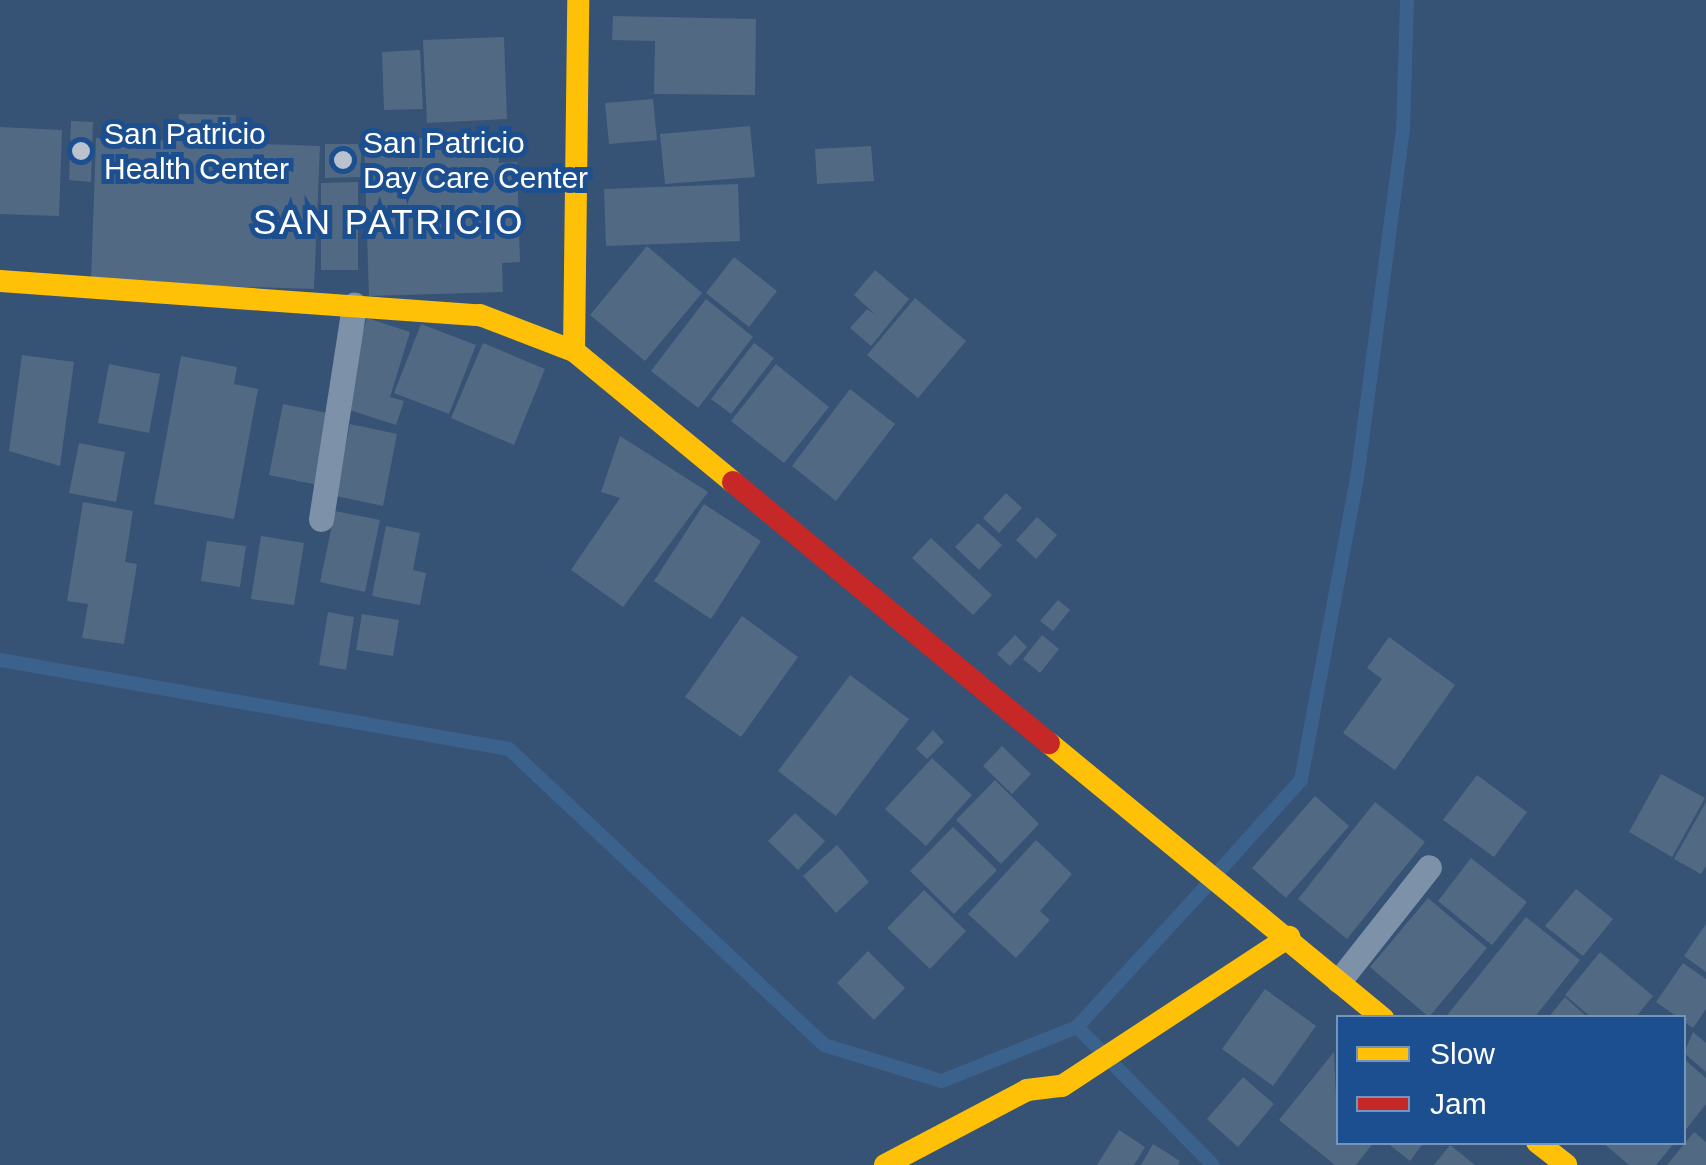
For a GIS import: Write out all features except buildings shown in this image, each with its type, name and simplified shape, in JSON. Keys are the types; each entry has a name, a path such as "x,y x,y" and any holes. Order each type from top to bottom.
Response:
{"street":[{"path":"574,351 578,0"},
{"path":"0,281 480,315 574,351 1379,1015"},
{"path":"885,1165 1027,1090 1062,1086 1121,1052 1279,929"},
{"path":"1541,1145 1566,1165"}],"lane":[{"path":"321,519 354,305"},
{"path":"1338,981 1429,868"}],"waterway":[{"path":"1220,870 1301,780 1357,479 1403,129 1407,0"},
{"path":"0,660 509,749 824,1045 942,1081 1077,1027"},
{"path":"1100,1050 1077,1027 1206,886"},
{"path":"1115,1066 1213,1165"}],"traffic: slow":[{"path":"574,351 578,0"},
{"path":"0,281 480,315 574,351 733,482"},
{"path":"1049,743 1379,1015"},
{"path":"885,1165 1027,1090 1062,1086 1289,937"},
{"path":"1541,1145 1566,1165"}],"traffic: jam":[{"path":"733,482 1049,743"}],"place":[{"name":"San Patricio Health Center","path":"81,151"},
{"name":"San Patricio Day Care Center","path":"343,160"}],"district":[{"name":"SAN PATRICIO","path":"389,222"}]}
